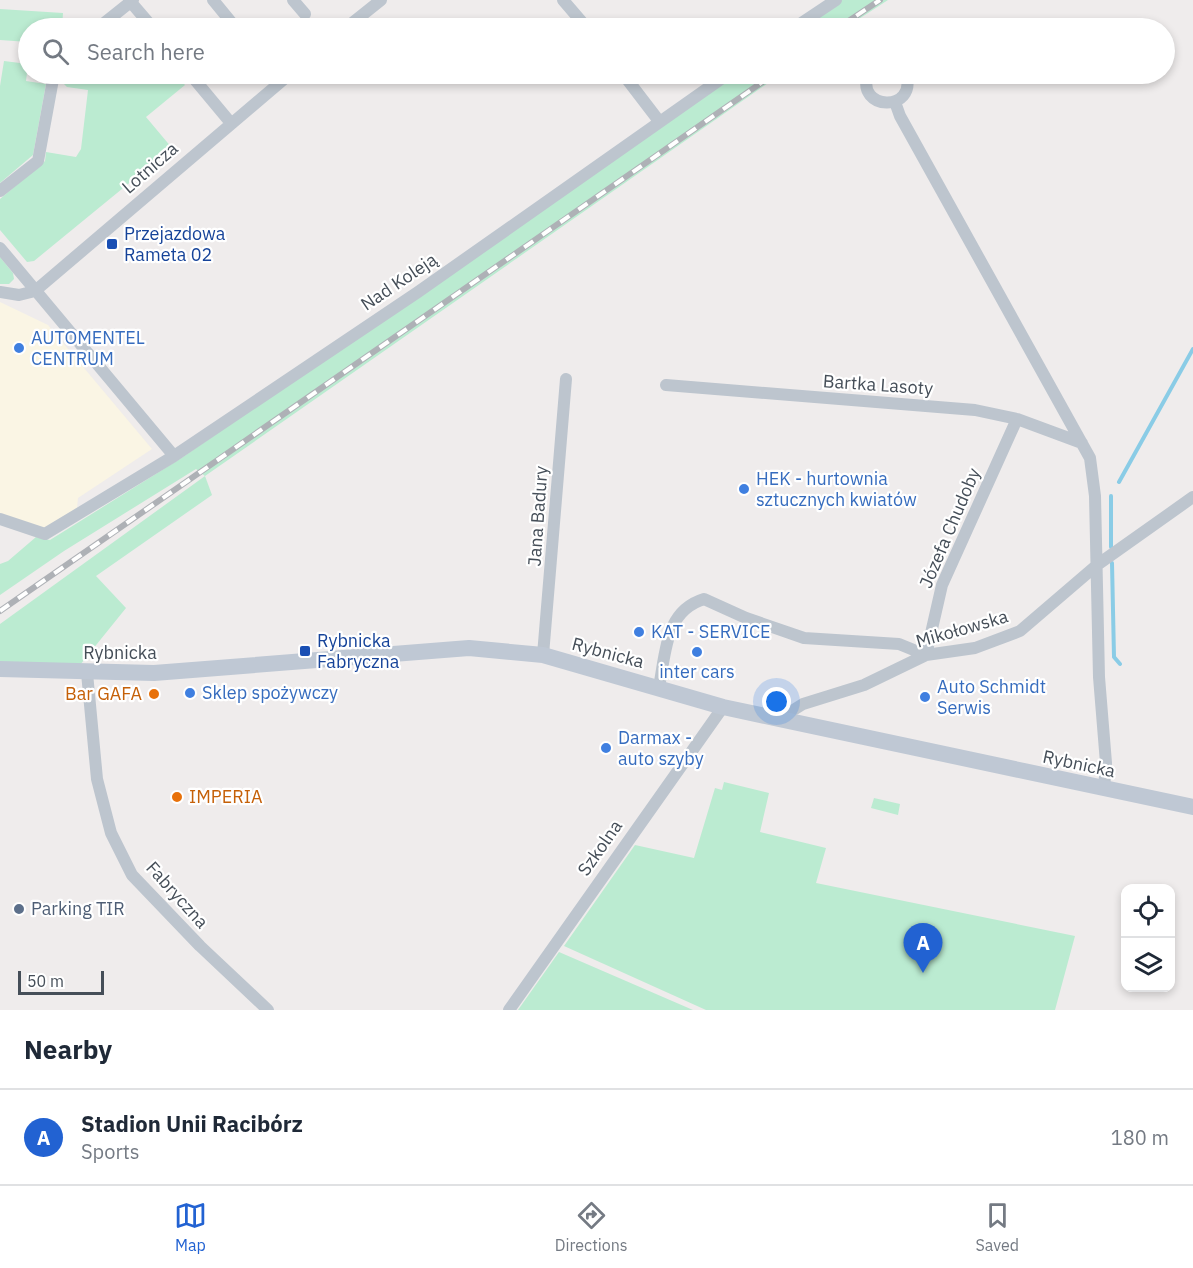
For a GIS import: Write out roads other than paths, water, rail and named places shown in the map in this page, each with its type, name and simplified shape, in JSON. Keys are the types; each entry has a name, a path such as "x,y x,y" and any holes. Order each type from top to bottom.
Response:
{"street":[{"path":"213,0 228,18"},
{"path":"293,0 305,14"},
{"path":"358,18 381,0"},
{"path":"563,0 578,18"},
{"path":"809,18 836,0"},
{"path":"110,18 131,1 145,18"},
{"path":"0,191 38,161 52,84"},
{"path":"198,84 230,122"},
{"name":"Lotnicza","path":"35,291 230,122 278,84"},
{"path":"631,84 659,120"},
{"name":"Nad Koleją","path":"0,519 45,534 174,456 428,285 713,84"},
{"path":"866,84 873,98 882,103 895,102 906,90 906,84"},
{"path":"895,102 900,116 1089,458 1095,486 1099,694 1106,763 1104,789"},
{"path":"0,248 174,456"},
{"path":"0,292 19,295 35,291"},
{"name":"Jana Badury","path":"543,655 566,379"},
{"name":"Bartka Lasoty","path":"666,385 975,410 1017,419 1082,443"},
{"name":"Józefa Chudoby","path":"926,656 942,585 1017,419"},
{"name":"Mikołowska","path":"779,719 803,704 864,685 926,656 975,648 1020,631 1097,565 1193,497"},
{"path":"659,687 672,626 687,604 704,599 746,618 804,638 899,644 926,656"},
{"name":"Rybnicka","path":"0,669 87,673 210,670 469,648 543,655 723,707 1193,807"},
{"name":"Fabryczna","path":"87,673 97,779 111,833 132,875 200,946 268,1010"},
{"name":"Szkolna","path":"509,1010 723,707"}],"waterway":[{"path":"1119,482 1193,349"},
{"path":"1111,496 1111,547"},
{"path":"1112,563 1114,657 1120,664"}],"railway":[{"path":"853,18 880,0"},
{"path":"0,611 760,84"}],"place":[{"name":"Przejazdowa Rameta 02","path":"112,244"},
{"name":"AUTOMENTEL CENTRUM","path":"19,348"},
{"name":"HEK - hurtownia sztucznych kwiatów","path":"744,489"},
{"name":"KAT - SERVICE","path":"639,632"},
{"name":"Rybnicka Fabryczna","path":"305,651"},
{"name":"inter cars","path":"697,652"},
{"name":"Sklep spożywczy","path":"190,693"},
{"name":"Bar GAFA","path":"154,694"},
{"name":"Auto Schmidt Serwis","path":"925,697"},
{"name":"Darmax - auto szyby","path":"606,748"},
{"name":"IMPERIA","path":"177,797"},
{"name":"Parking TIR","path":"19,909"},
{"name":"Stadion Unii Racibórz","path":"923,973"}]}
